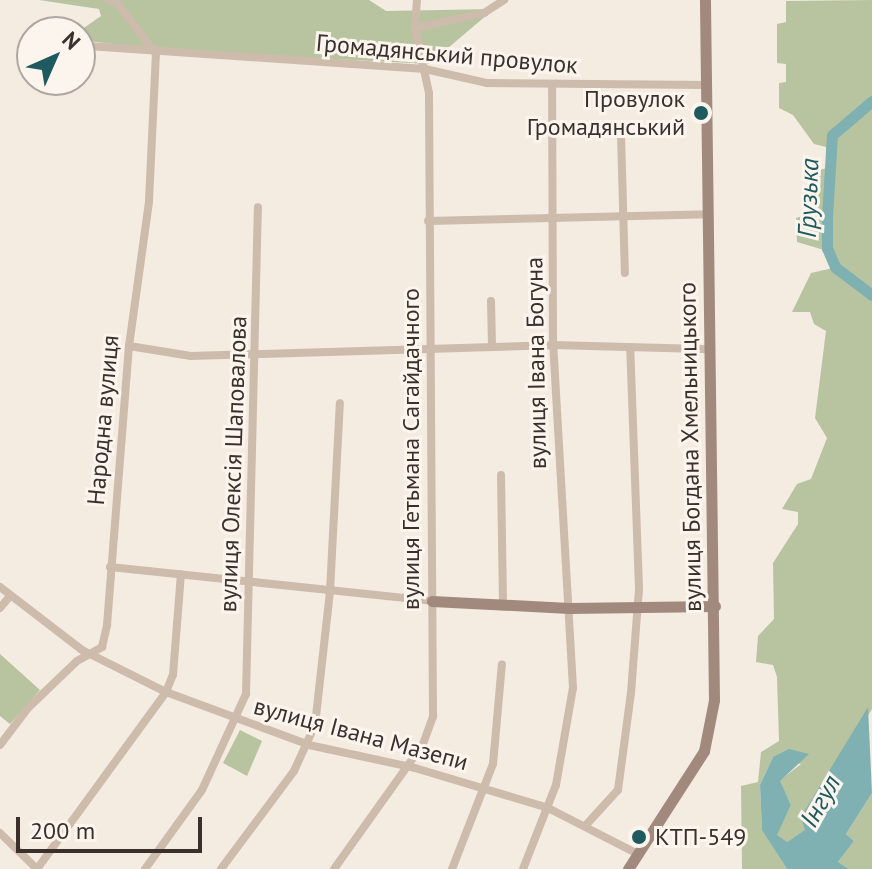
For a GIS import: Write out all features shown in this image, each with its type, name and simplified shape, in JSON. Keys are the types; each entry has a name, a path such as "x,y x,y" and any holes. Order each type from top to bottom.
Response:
{"street":[{"path":"108,0 117,3 156,54"},
{"name":"вулиця Гетьмана Сагайдачного","path":"334,869 423,744 433,716 429,93 415,28 417,0"},
{"name":"Громадянський провулок","path":"415,28 484,13 504,0"},
{"name":"вулиця Богдана Хмельницького","path":"628,869 704,751 714,700 705,0"},
{"name":"Громадянський провулок","path":"96,47 156,54 425,69 487,83 552,87 707,85"},
{"name":"Народна вулиця","path":"0,745 28,708 89,654 102,647 107,625 129,346 149,201 156,54"},
{"name":"вулиця Івана Богуна","path":"523,869 548,808 573,688 553,345 552,87"},
{"path":"621,134 625,273"},
{"name":"вулиця Олексія Шаповалова","path":"145,869 202,790 238,721 246,694 258,207"},
{"path":"428,221 553,222 709,214"},
{"path":"491,301 492,346"},
{"path":"129,346 191,356 553,345 711,349"},
{"path":"586,825 618,790 636,606 630,347"},
{"path":"221,869 309,745 330,591 340,403"},
{"path":"501,475 503,606"},
{"path":"110,567 503,606 715,606"},
{"path":"0,833 37,869 166,692 173,675 181,574"},
{"name":"вулиця Івана Мазепи","path":"0,587 89,654 166,692 309,745 548,808 638,854"},
{"path":"0,608 10,596"},
{"path":"452,869 481,788 493,764 502,664"}],"green space":[{"path":"39,0 369,0 386,11 494,9 429,64 161,50 96,42 96,19 101,16 99,9"},
{"path":"872,0 872,709 804,822 806,830 787,842 776,835 791,805 779,781 801,764 773,757 760,785 762,829 787,869 742,869 741,786 758,782 761,752 779,741 777,677 773,665 756,662 758,636 774,619 773,563 798,524 798,512 782,509 797,484 811,479 827,438 815,418 826,331 814,324 810,312 792,312 811,273 833,268 824,250 797,242 796,218 806,215 804,189 815,171 827,168 826,147 814,144 793,115 779,108 779,83 786,82 786,64 777,63 777,24 786,22 786,1"},
{"path":"0,654 40,690 10,724 0,716"},
{"path":"240,730 262,741 247,776 223,763"},
{"path":"872,793 872,869 849,869 838,862 854,841 846,834"}],"water":[{"name":"Інгул","path":"868,707 872,793 846,834 854,841 838,862 849,869 787,869 762,830 760,785 773,757 789,749 809,754 780,781 791,805 777,835 787,842 805,830 801,817"}],"waterway":[{"name":"Грузька","path":"872,101 832,135 827,216 827,248 835,267 872,295"}],"place":[{"name":"Провулок Громадянський","path":"701,113"},
{"name":"КТП-549","path":"639,837"}]}
